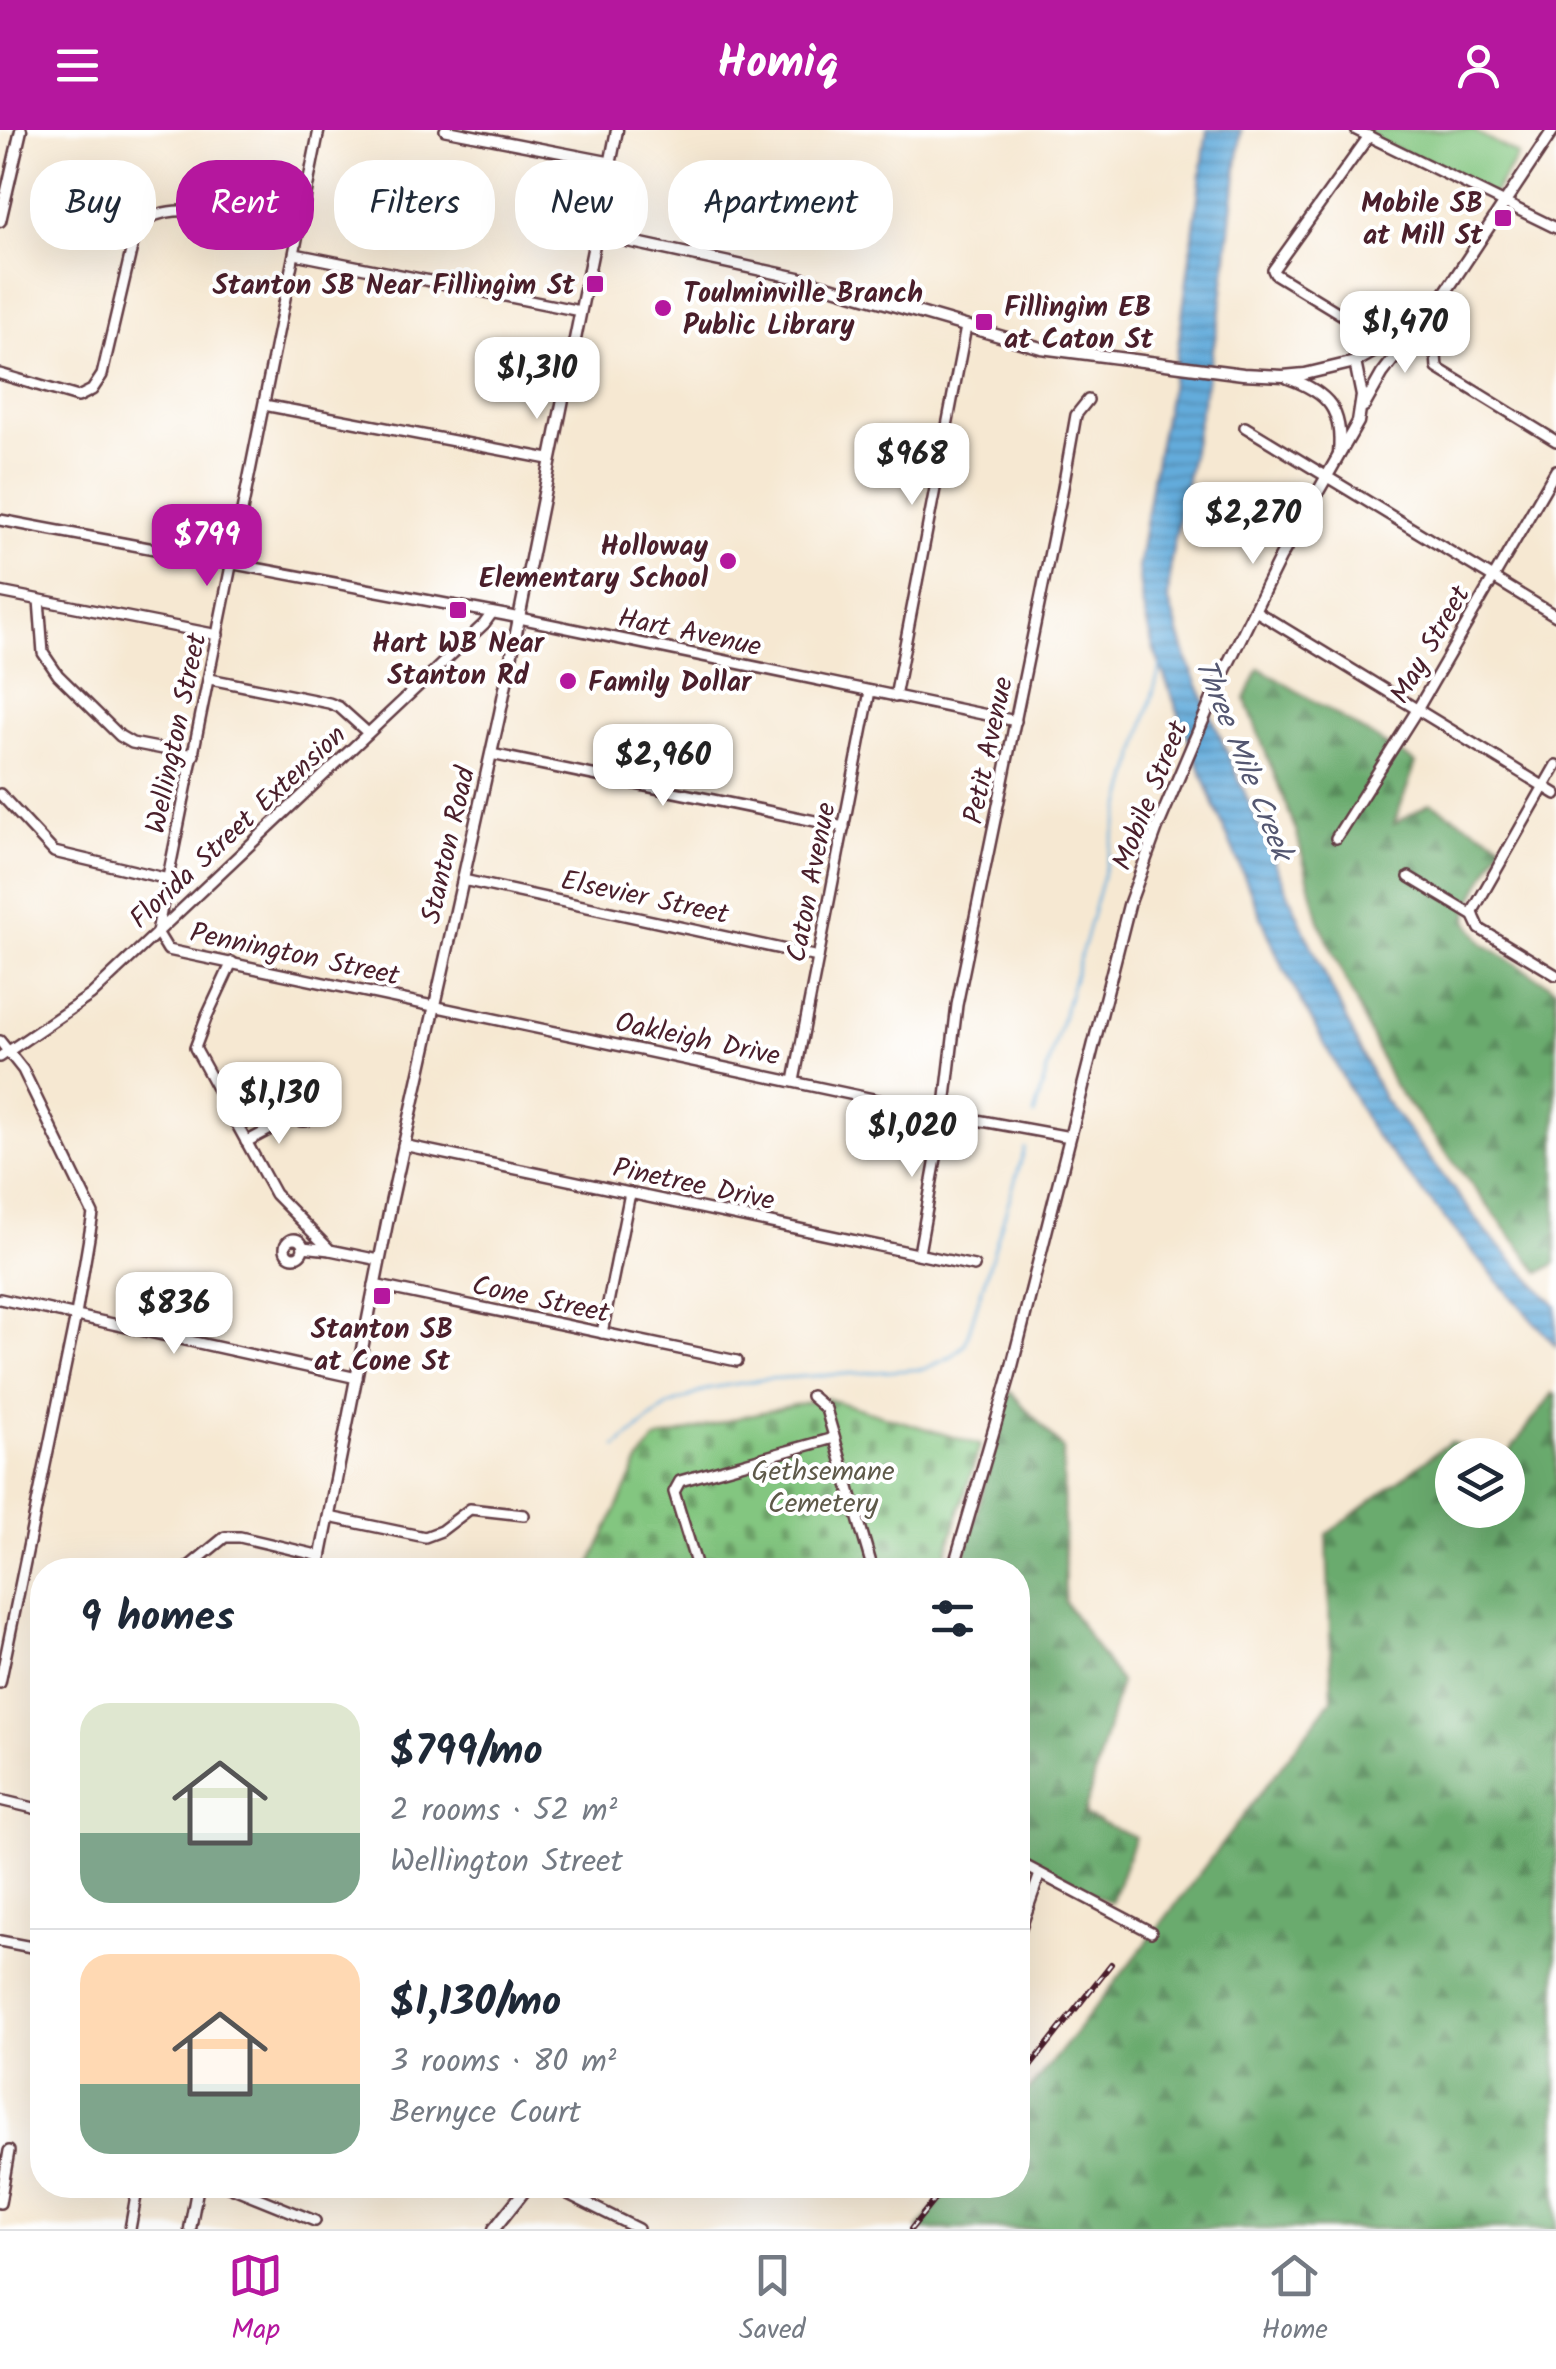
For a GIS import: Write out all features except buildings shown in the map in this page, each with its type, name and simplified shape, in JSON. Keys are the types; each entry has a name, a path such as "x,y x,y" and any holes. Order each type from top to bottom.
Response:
{"street":[{"path":"0,221 21,130"},
{"name":"Wellington Street","path":"314,160 320,130"},
{"path":"446,130 600,160"},
{"name":"Stanton Road","path":"610,160 616,130"},
{"path":"1356,130 1556,228"},
{"path":"648,245 798,278 1041,348 1244,374 1305,374 1356,362 1420,324 1553,130"},
{"path":"1357,324 1273,270 1369,136"},
{"path":"0,374 78,396 92,390 102,374 136,230 151,217 176,211"},
{"name":"Wellington Street","path":"157,932 296,250"},
{"name":"Stanton Road","path":"321,1556 379,1260 491,754 593,250"},
{"path":"295,254 580,312"},
{"name":"Mobile Street","path":"956,1558 1009,1378 1129,906 1145,859 1221,678 1280,558 1339,458 1382,374 1420,324"},
{"path":"895,696 966,327"},
{"path":"1436,354 1438,368 1556,440"},
{"path":"1356,362 1362,411"},
{"path":"1282,376 1310,386 1332,405 1341,437 1339,458"},
{"name":"Petit Avenue","path":"919,1253 944,1114 957,1005 1076,414 1088,400"},
{"path":"264,405 550,459"},
{"path":"1246,427 1556,616"},
{"name":"May Street","path":"1336,838 1418,710 1556,470"},
{"name":"Hart Avenue","path":"0,520 518,618 1016,722"},
{"path":"0,592 218,634"},
{"path":"39,600 43,652 58,675 120,736 132,743 194,755"},
{"path":"1254,610 1556,794"},
{"name":"Florida Street Extension","path":"4,1054 90,995 492,613"},
{"path":"210,679 340,706 368,733"},
{"name":"Caton Avenue","path":"794,1081 870,692"},
{"path":"491,754 844,828"},
{"path":"1556,765 1473,911 1480,929 1556,974"},
{"path":"0,794 54,852 168,879"},
{"path":"1410,877 1474,916"},
{"name":"Elsevier Street","path":"463,880 818,957"},
{"name":"Pennington Street","path":"157,932 168,950 434,1006"},
{"path":"232,962 195,1048 275,1194 330,1250"},
{"name":"Oakleigh Drive","path":"434,1006 1070,1138"},
{"path":"0,1041 4,1054 23,1070 93,1214 76,1316 0,1683"},
{"path":"246,1142 293,1117"},
{"name":"Pinetree Drive","path":"404,1145 974,1266"},
{"path":"602,1334 630,1192"},
{"path":"303,1247 379,1260"},
{"name":"Cone Street","path":"374,1286 737,1361"},
{"path":"0,1300 357,1378"},
{"path":"812,1396 826,1409 870,1558"},
{"path":"694,1558 674,1492 680,1481 834,1438"},
{"path":"329,1517 426,1537 470,1508 524,1516"},
{"path":"199,1558 225,1537 321,1556"},
{"path":"0,1800 30,1807"},
{"path":"1030,1869 1151,1932"},
{"path":"1030,1902 1040,1874"},
{"path":"0,1940 30,1946"},
{"path":"0,2204 8,2152"},
{"path":"130,2229 136,2198"},
{"path":"190,2229 196,2198"},
{"path":"258,2198 314,2221"},
{"path":"494,2229 515,2198"},
{"path":"576,2198 638,2229"}],"green space":[{"path":"1356,130 1472,130 1518,155 1492,196"},
{"path":"1259,668 1416,763 1394,824 1430,803 1502,843 1469,906 1468,922 1484,944 1556,989 1556,1263 1540,1273 1392,1083 1319,921 1296,831 1245,699"},
{"path":"1010,1391 1063,1449 1065,1602 1120,1682 1084,1815 1135,1837 1111,1903 1030,1861 1030,1558 964,1558"},
{"path":"1553,1393 1556,1396 1556,2229 918,2229 943,2198 1030,2198 1030,2089 1332,1699 1327,1534 1435,1453 1435,1528 1525,1528 1525,1438 1520,1438"},
{"name":"Gethsemane Cemetery","path":"825,1398 980,1445 945,1558 594,1558 638,1464 655,1440"}],"water":[{"path":"1207,130 1241,130 1221,309 1171,559 1168,599 1188,662 1305,932 1383,1098 1488,1234 1556,1306 1556,1346 1373,1133 1281,964 1153,647 1138,569 1178,347"}],"waterway":[{"path":"1034,1115 1161,664"},
{"path":"616,1447 667,1406 711,1388 766,1379 924,1369 951,1357 965,1344 1025,1148"}],"railway":[{"path":"1030,2067 1111,1964"},
{"path":"911,2229 936,2198"}],"place":[{"name":"Mobile SB at Mill St","path":"1503,218"},
{"name":"Stanton SB Near Fillingim St","path":"595,284"},
{"name":"Toulminville Branch Public Library","path":"663,308"},
{"name":"Fillingim EB at Caton St","path":"984,322"},
{"name":"Holloway Elementary School","path":"728,561"},
{"name":"Hart WB Near Stanton Rd","path":"458,610"},
{"name":"Family Dollar","path":"568,681"},
{"name":"Stanton SB at Cone St","path":"382,1296"}],"water label":[{"name":"Three Mile Creek","path":"1244,759"}]}
